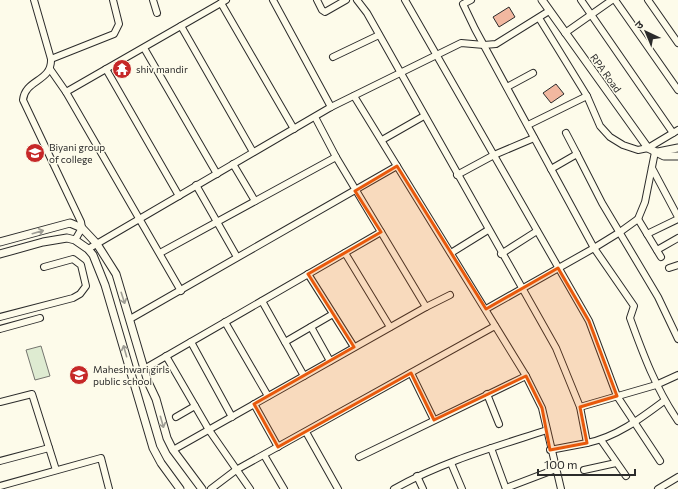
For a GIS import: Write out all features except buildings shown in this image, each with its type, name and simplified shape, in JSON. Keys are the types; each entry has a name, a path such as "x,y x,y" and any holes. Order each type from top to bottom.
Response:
{"street":[{"path":"34,0 51,59 50,69 29,87 24,93 23,100 77,212 82,228 75,240"},
{"path":"51,59 114,34 119,24 113,0"},
{"path":"153,0 157,13"},
{"path":"273,0 332,107"},
{"path":"317,0 322,10 325,12 346,0"},
{"path":"358,0 501,254 556,348 580,407 586,444"},
{"path":"405,0 589,321 617,396 660,461"},
{"path":"471,0 462,2 484,45 594,248 634,306 630,318 656,385 664,401 678,421"},
{"name":"RPA Road","path":"542,0 648,148 664,156 678,156"},
{"path":"538,18 587,96 600,126 610,137 632,148 638,150 648,148 676,131 580,0"},
{"path":"565,33 614,0 678,90"},
{"path":"648,0 678,43"},
{"path":"66,92 224,2 294,129"},
{"path":"88,249 332,107 461,43 484,45 496,44 549,11"},
{"path":"181,26 254,152"},
{"path":"333,57 379,35"},
{"path":"144,48 217,174"},
{"path":"50,69 66,92 181,291"},
{"path":"106,70 179,196"},
{"path":"507,87 533,72"},
{"path":"354,96 526,376 542,408 550,450 561,489"},
{"path":"528,125 587,96"},
{"path":"382,140 424,116"},
{"path":"315,117 355,191 426,307"},
{"path":"566,133 620,232 658,297 678,339"},
{"path":"457,175 494,155 534,138"},
{"path":"486,309 594,248 638,219 645,202 656,152 678,148"},
{"path":"552,169 577,154"},
{"path":"160,253 336,157"},
{"path":"233,164 255,201"},
{"path":"130,319 398,166"},
{"path":"647,234 678,218 675,205 652,168"},
{"path":"196,185 237,258"},
{"path":"638,219 661,257"},
{"path":"0,242 70,223 82,228 97,244 116,274 144,369 156,399 167,438 173,450 202,489"},
{"path":"451,253 488,230"},
{"path":"501,254 537,230"},
{"path":"144,369 381,232"},
{"path":"0,254 43,242 67,238 75,240 88,249 99,265 106,285 153,448 161,463 180,489"},
{"path":"656,250 678,238"},
{"path":"345,253 390,327"},
{"path":"0,317 73,298 80,294 86,286 81,265 73,259 44,267"},
{"path":"669,268 678,265"},
{"path":"308,274 354,347"},
{"path":"173,450 354,347 450,295"},
{"path":"262,301 304,376"},
{"path":"285,342 333,314"},
{"path":"0,329 40,318"},
{"path":"225,322 268,396"},
{"path":"211,489 236,470 495,326"},
{"path":"311,328 330,361"},
{"path":"191,342 232,417"},
{"path":"166,356 209,430 250,489"},
{"path":"411,373 434,420"},
{"path":"580,407 656,385 678,375"},
{"path":"359,457 526,376"},
{"path":"0,402 32,394 56,470"},
{"path":"487,394 499,424"},
{"path":"550,450 601,440 634,423 664,401"},
{"path":"254,404 278,447"},
{"path":"176,417 195,406"},
{"path":"394,489 417,476 451,462 547,430"},
{"path":"306,432 338,489"},
{"path":"601,440 626,476"},
{"path":"0,461 49,448"},
{"path":"491,448 506,489 556,469"},
{"path":"264,455 284,489"},
{"path":"0,486 101,458 109,489"},
{"path":"451,462 462,489"},
{"path":"584,470 616,463"},
{"path":"417,476 424,489"},
{"path":"658,489 678,477"}],"highlighted area":[{"path":"397,166 486,309 558,268 589,321 617,396 580,407 587,443 550,450 542,408 526,376 434,420 411,373 278,447 254,404 354,347 308,274 381,232 355,191"}],"green space":[{"path":"41,346 50,376 35,380 26,350"}],"place":[{"name":"shiv mandir","path":"122,69"},
{"name":"Biyani group of college","path":"35,153"},
{"name":"Maheshwari girls public school","path":"79,375"}]}
